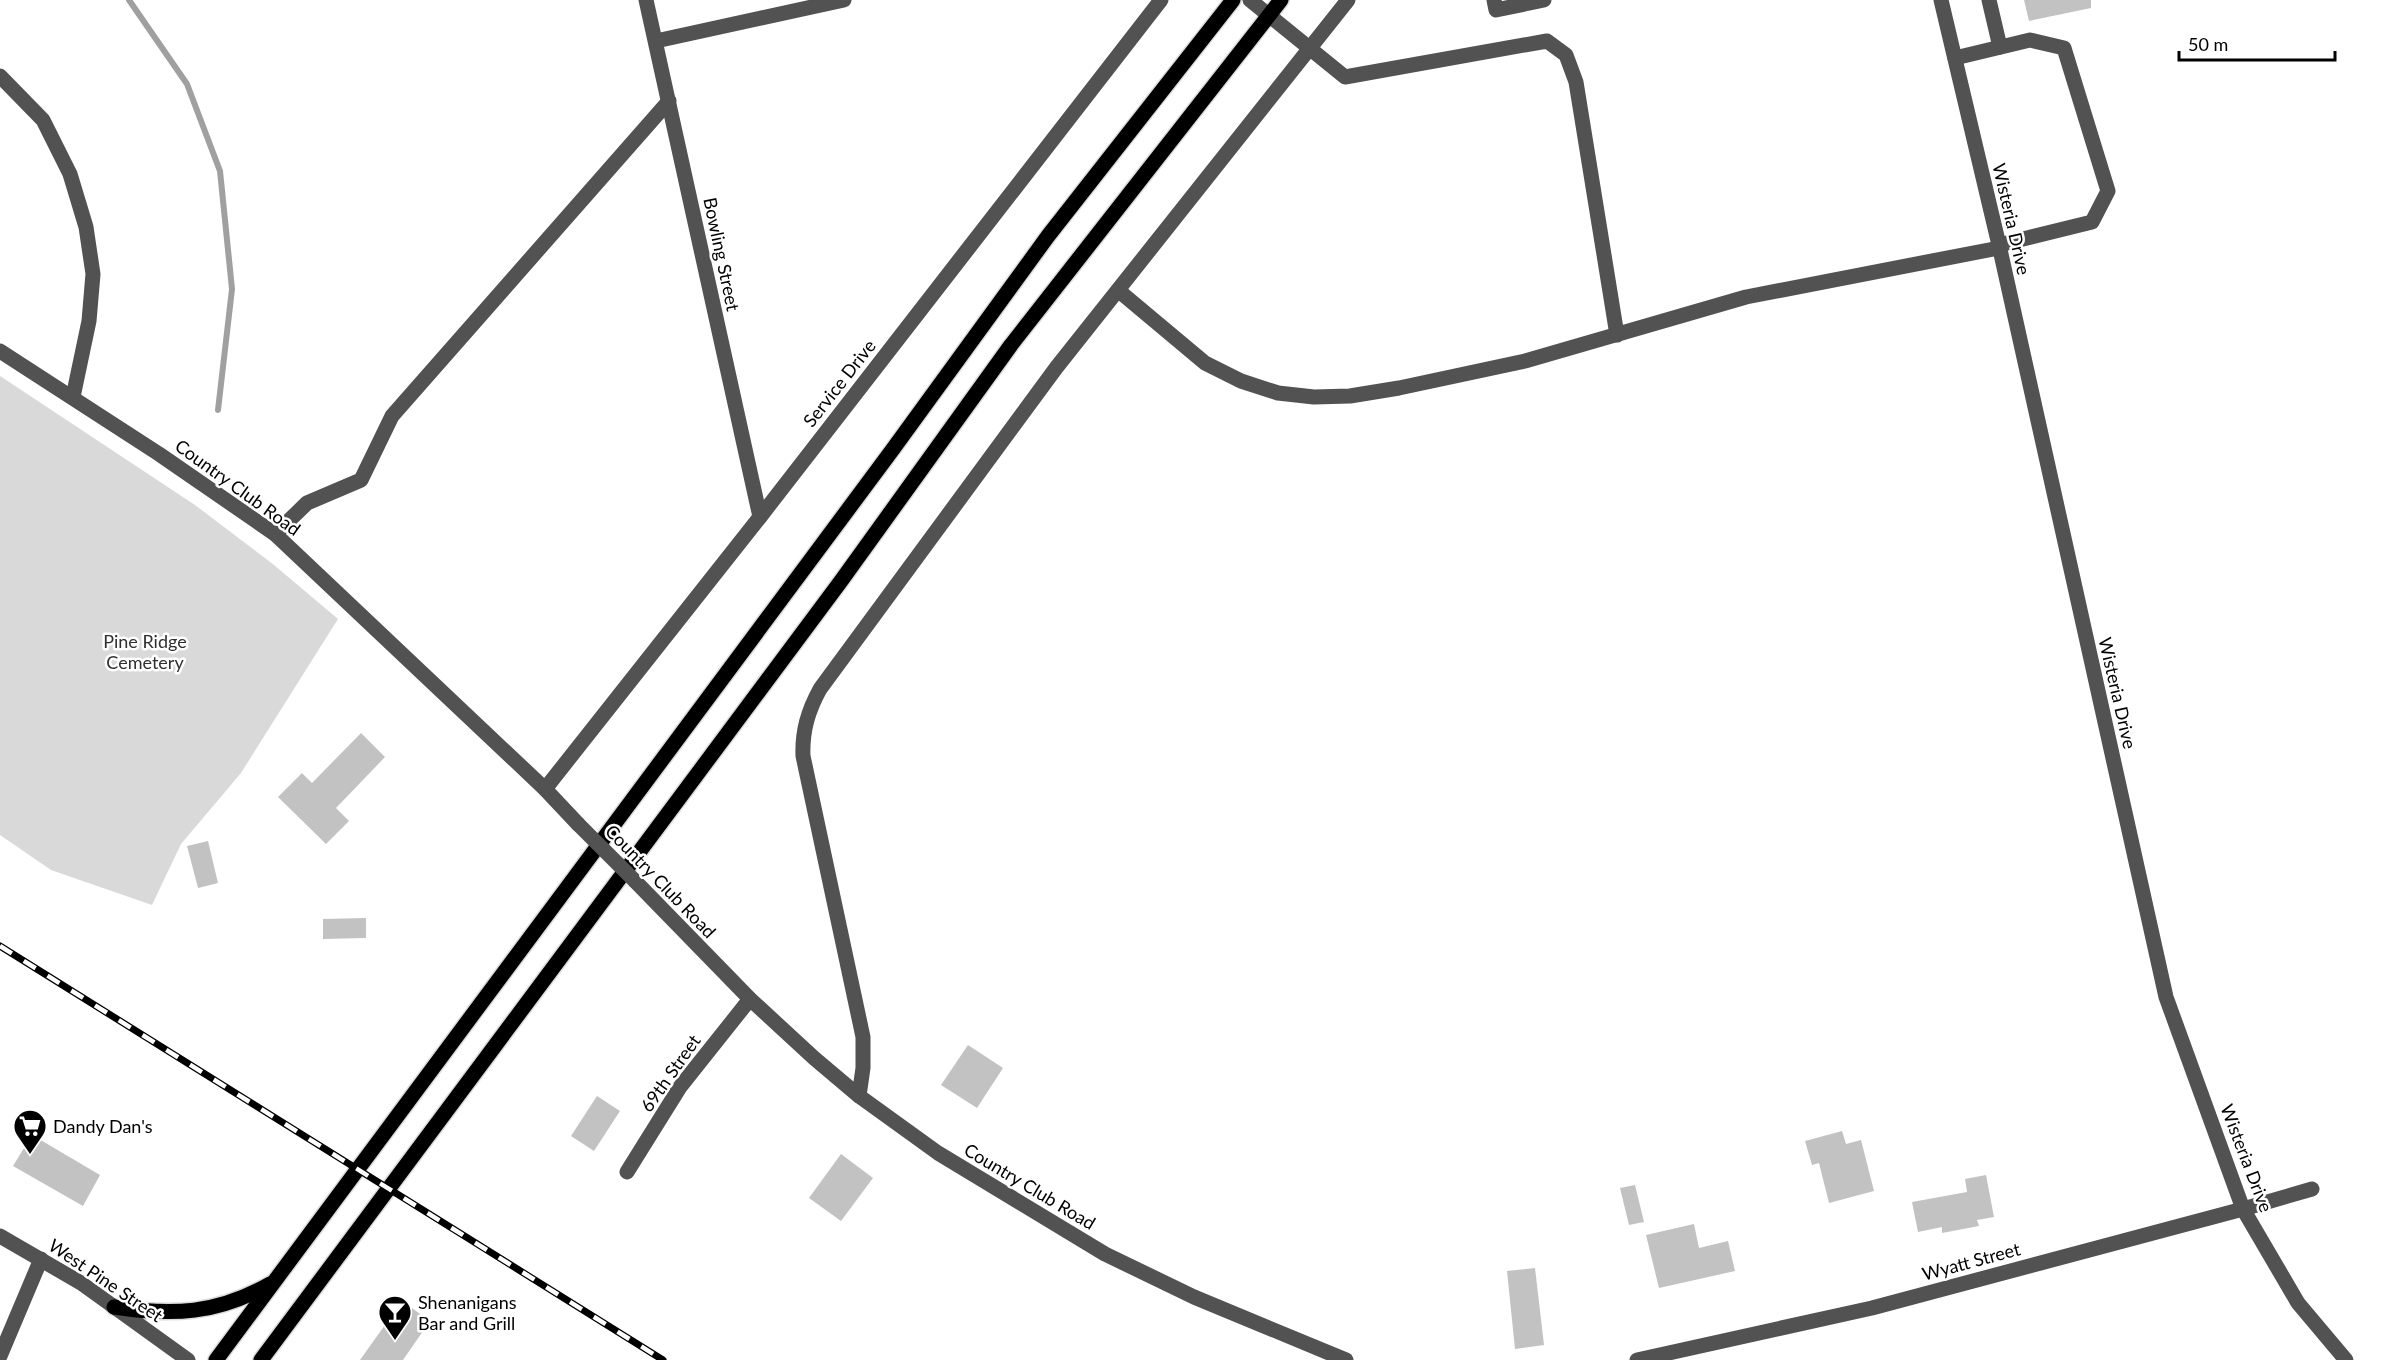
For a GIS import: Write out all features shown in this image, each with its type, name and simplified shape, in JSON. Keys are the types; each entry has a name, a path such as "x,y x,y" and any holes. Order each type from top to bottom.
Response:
{"main road":[{"path":"216,1360 893,449 1041,245 1233,0"},
{"path":"261,1360 841,580 1011,345 1281,0"},
{"path":"114,1307 156,1312 198,1311 242,1298 275,1281"}],"street":[{"name":"Bowling Street","path":"646,0 760,517"},
{"path":"656,41 844,0"},
{"name":"Service Drive","path":"544,789 760,517 1161,0"},
{"path":"1250,0 1345,77 1547,41 1566,55 1576,82 1617,335"},
{"path":"859,1096 863,1068 862,1037 803,756 802,739 805,722 820,689 1056,368 1348,0"},
{"path":"1494,0 1496,10 1544,0"},
{"name":"Wisteria Drive","path":"1941,0 1999,246 2166,998 2243,1209 2298,1303 2346,1360"},
{"path":"1989,0 2000,47"},
{"path":"1119,291 1204,363 1241,381 1278,393 1314,397 1350,396 1525,361 1746,297 1999,246 2092,222 2108,191 2064,48 2030,40 1955,58"},
{"path":"0,76 43,120 70,174 86,227 93,274 89,321 73,397"},
{"path":"274,534 307,503 361,480 392,416 669,101"},
{"name":"Country Club Road","path":"0,351 216,492 274,534 544,789 750,999 859,1096 938,1153 1105,1254 1194,1297 1346,1360"},
{"name":"69th Street","path":"627,1172 680,1088 750,999"},
{"name":"Wyatt Street","path":"1637,1360 1872,1308 2312,1189"},
{"name":"West Pine Street","path":"0,1236 41,1259 114,1307 188,1360"},
{"path":"0,1356 41,1259"}],"green space":[{"name":"Pine Ridge Cemetery","path":"0,376 195,505 274,565 338,619 241,773 181,844 152,905 51,870 0,835"}],"building":[{"path":"2024,0 2091,0 2091,8 2029,21"},
{"path":"361,733 385,757 336,808 349,821 326,844 278,797 302,773 312,783"},
{"path":"208,841 218,883 198,888 187,846"},
{"path":"366,918 366,938 323,939 323,919"},
{"path":"968,1045 1003,1068 977,1108 941,1085"},
{"path":"597,1096 620,1111 594,1151 571,1136"},
{"path":"1842,1131 1846,1144 1861,1140 1874,1191 1829,1203 1819,1163 1812,1165 1805,1141"},
{"path":"32,1135 100,1175 83,1206 13,1166"},
{"path":"841,1154 873,1178 841,1221 809,1198"},
{"path":"1986,1175 1994,1217 1977,1220 1979,1226 1942,1233 1942,1227 1918,1232 1912,1202 1967,1192 1965,1179"},
{"path":"1635,1185 1644,1222 1629,1225 1620,1188"},
{"path":"1694,1224 1699,1248 1728,1241 1735,1271 1659,1288 1646,1235"},
{"path":"1535,1268 1544,1345 1515,1349 1507,1271"},
{"name":"Shenanigans Bar and Grill","path":"402,1301 430,1321 403,1360 360,1360"}],"waterway":[{"path":"129,0 187,84 220,171 232,289 218,410"}],"railway":[{"path":"0,946 663,1360"}],"place":[{"name":"Dandy Dan's","path":"30,1155"},
{"name":"Shenanigans Bar and Grill","path":"395,1341"}]}
